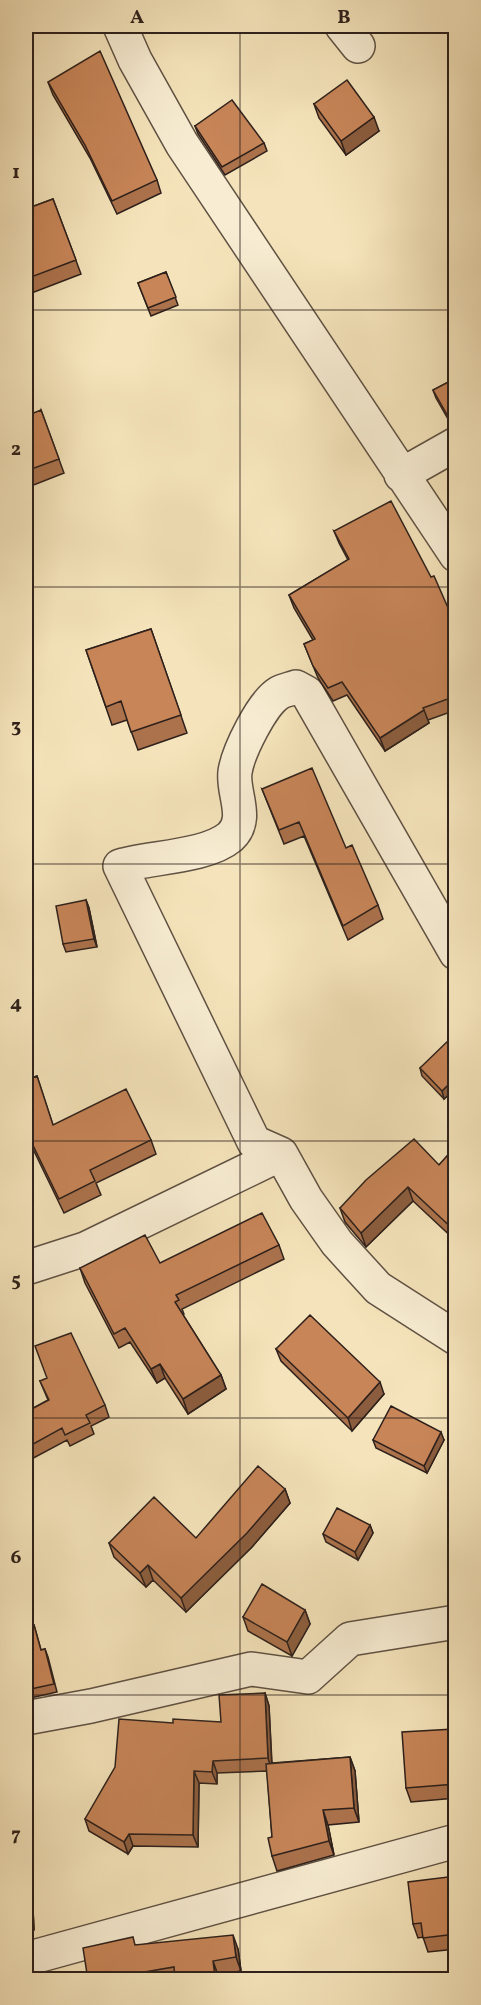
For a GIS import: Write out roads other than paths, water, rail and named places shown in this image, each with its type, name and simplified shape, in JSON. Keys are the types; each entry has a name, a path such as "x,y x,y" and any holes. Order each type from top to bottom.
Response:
{"street":[{"path":"120,26 135,60 182,144 456,555"},
{"path":"401,475 456,444"},
{"path":"456,953 307,693 296,687 277,694 246,736 235,773 240,815 238,828 229,838 208,848 120,866 254,1142 281,1154 306,1199 337,1243 378,1288 456,1338"},
{"path":"26,1268 85,1249 281,1154"},
{"path":"26,1718 91,1706 251,1669 308,1677 350,1639 456,1622"},
{"path":"26,1959 456,1841"}]}
